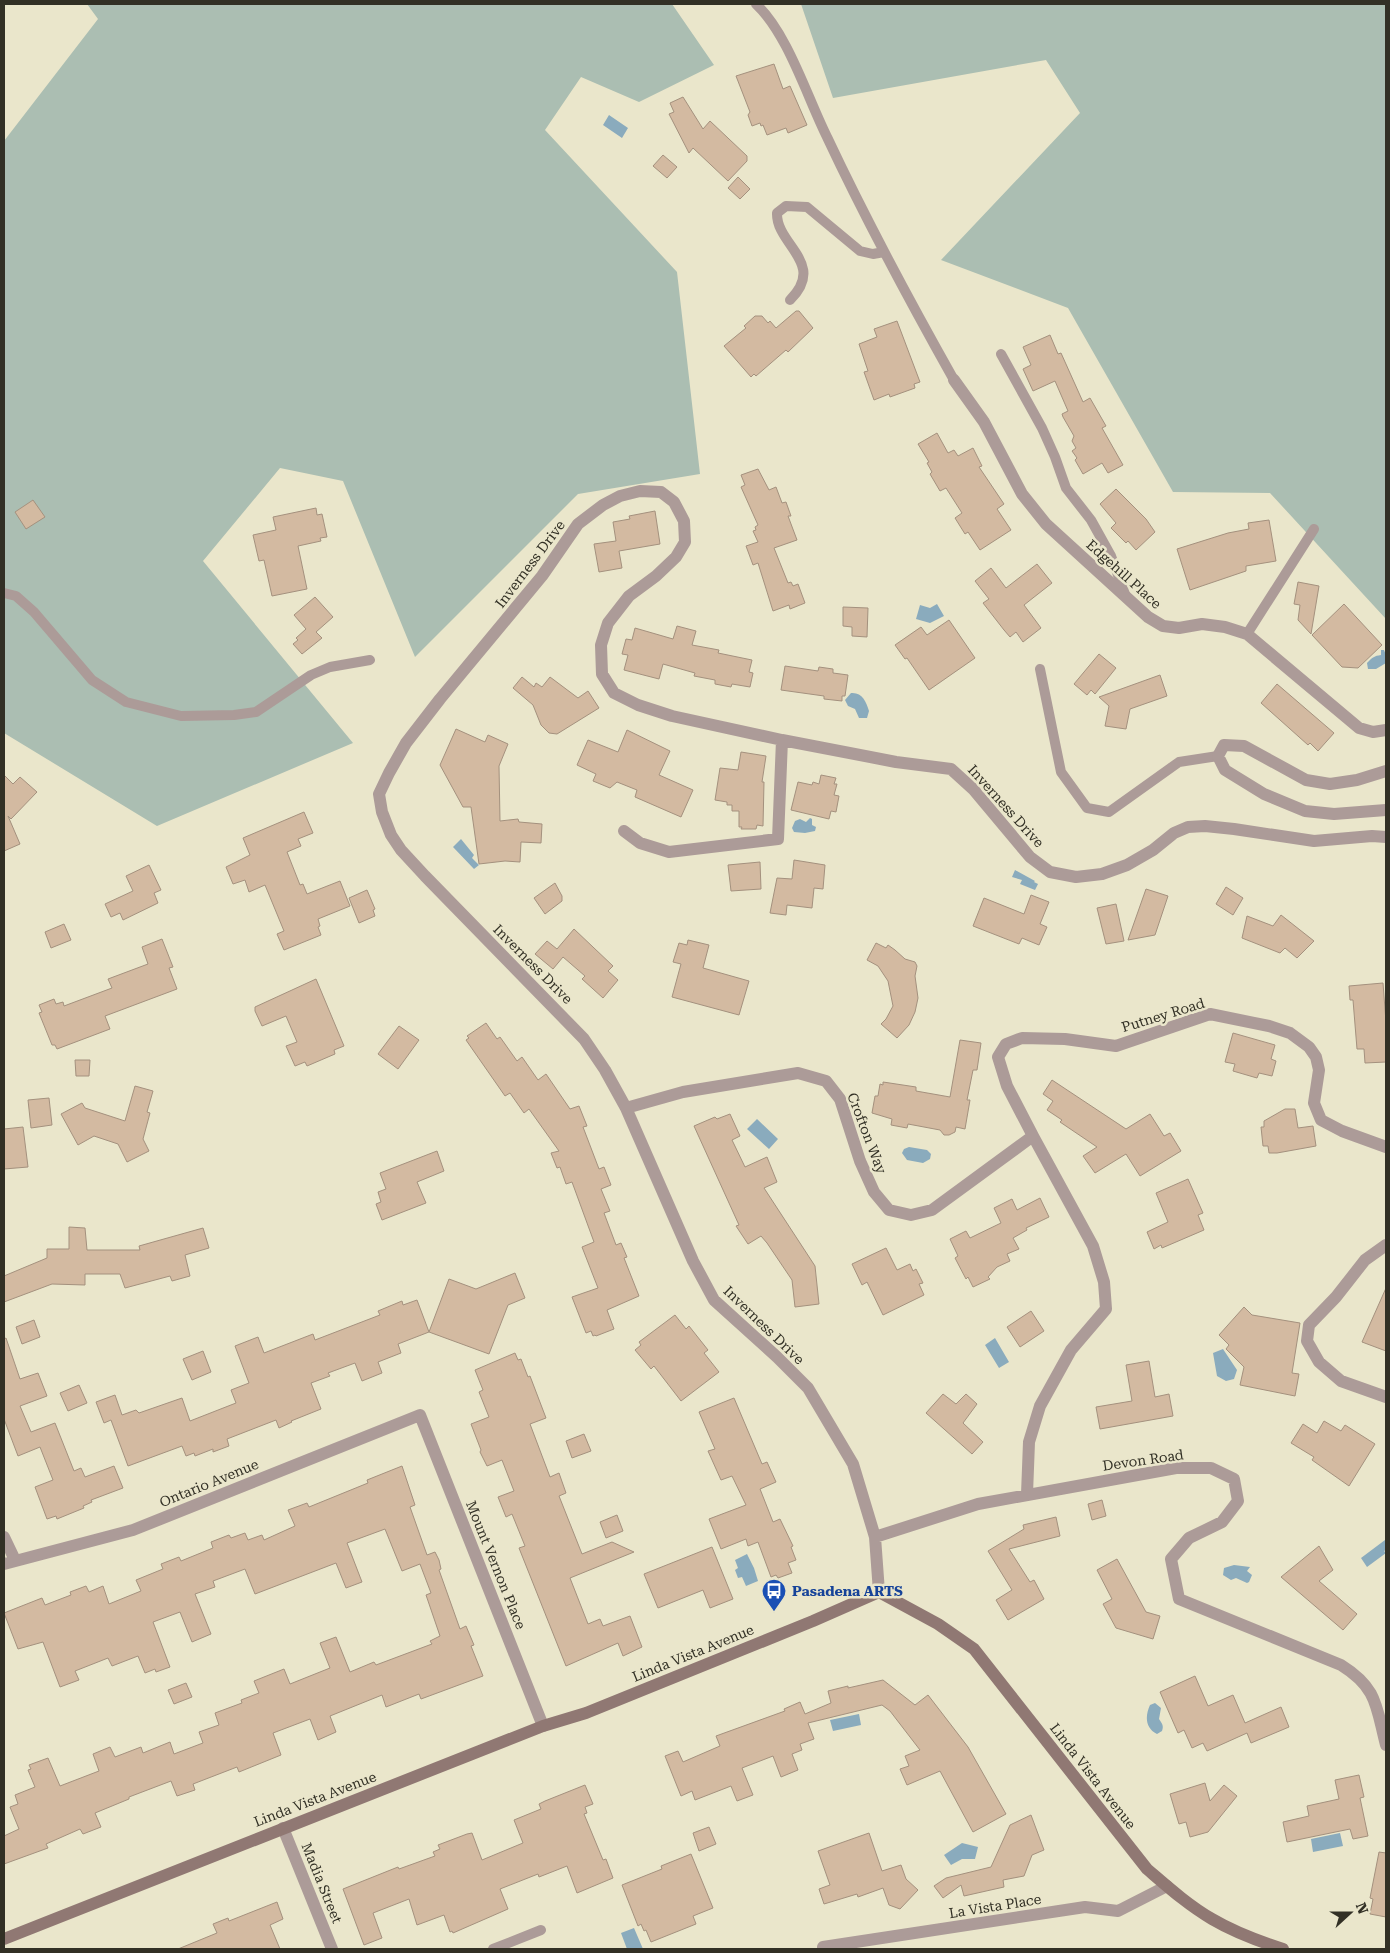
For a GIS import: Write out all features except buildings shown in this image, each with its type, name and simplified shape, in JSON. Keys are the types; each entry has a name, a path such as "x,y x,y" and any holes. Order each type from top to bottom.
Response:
{"main road":[{"name":"Linda Vista Avenue","path":"4,1939 543,1726 595,1709 880,1592 938,1624 974,1649 1147,1870 1212,1918 1248,1937 1283,1949"}],"street":[{"name":"Edgehill Place","path":"954,380 984,422 1022,494 1046,524 1148,618 1164,626 1179,628 1202,624 1225,627 1247,634 1359,728 1373,732 1386,730"},
{"name":"Inverness Drive","path":"880,1592 876,1537 853,1464 808,1388 714,1300 693,1261 626,1108 605,1070 584,1039 401,850 391,835 382,812 379,794 406,743 542,576 578,524 603,505 620,496 640,491 661,492 674,502 684,521 685,542 676,557 656,576 629,596 608,623 601,645 602,674 614,693 638,705 672,716 782,740 896,762 951,769 973,789 1030,857 1050,872 1076,877 1102,874 1127,865 1153,850 1174,833 1188,827 1205,826 1234,829 1314,841 1372,836 1386,837"},
{"path":"624,831 640,843 668,852 778,839 782,740"},
{"path":"1386,771 1357,780 1330,784 1306,780 1244,746 1224,745 1218,756 1226,770 1264,794 1305,811 1334,814 1386,810"},
{"name":"Putney Road","path":"1027,1494 1029,1442 1040,1406 1071,1350 1106,1310 1104,1282 1093,1246 1029,1139 1007,1086 998,1057 1006,1044 1022,1038 1030,1038 1064,1039 1116,1046 1210,1014 1269,1026 1290,1033 1309,1047 1316,1057 1319,1070 1314,1103 1322,1120 1342,1131 1386,1147"},
{"name":"Crofton Way","path":"626,1108 683,1092 798,1073 826,1081 840,1099 860,1161 874,1192 889,1210 911,1215 932,1210 1029,1139"},
{"path":"1386,1244 1365,1260 1336,1297 1309,1325 1306,1341 1319,1362 1341,1381 1386,1397"},
{"name":"Ontario Avenue","path":"10,1562 133,1530 420,1415"},
{"name":"Mount Vernon Place","path":"420,1415 543,1726"},
{"name":"Devon Road","path":"876,1537 944,1514 1027,1494 1176,1468 1211,1468 1234,1479 1238,1501 1222,1522 1189,1538 1171,1559 1179,1599 1341,1665 1355,1674 1367,1686 1377,1706 1386,1744"},
{"path":"4,1537 10,1562"},
{"name":"Madia Street","path":"283,1828 332,1949"},
{"name":"La Vista Place","path":"823,1947 1085,1907 1118,1911 1167,1886"}],"lane":[{"path":"756,4 768,15 787,49 827,137 884,252 954,380"},
{"path":"790,300 796,294 802,282 803,266 777,221 777,213 786,206 807,207 860,251 873,254 884,252"},
{"path":"1001,354 1042,428 1066,488 1091,520 1111,556 1126,598"},
{"path":"1247,634 1314,530"},
{"path":"4,593 16,596 34,612 92,680 126,702 181,716 234,715 256,712 311,675 330,667 370,660"},
{"path":"1040,669 1061,772 1087,808 1109,812 1179,762 1218,756"},
{"path":"494,1949 541,1930"}],"green space":[{"path":"87,4 672,4 714,65 639,102 581,77 545,130 677,272 700,474 578,494 415,657 343,481 280,468 203,561 353,743 157,826 4,733 4,141 98,19"},
{"path":"801,4 1386,4 1386,619 1270,493 1173,492 1068,308 941,260 1080,113 1046,60 833,98"}],"water":[{"path":"609,115 628,128 622,138 603,125"},
{"path":"937,604 944,616 930,623 916,619 920,605 930,608"},
{"path":"1381,650 1384,650 1386,655 1386,663 1376,669 1368,669 1367,663 1374,657 1381,655"},
{"path":"851,693 858,694 865,701 869,711 867,718 859,718 855,709 848,706 845,700"},
{"path":"810,818 812,819 812,825 816,827 815,831 805,833 794,832 792,828 795,821 800,819 806,822"},
{"path":"461,839 474,855 472,858 479,865 474,869 453,847"},
{"path":"1015,870 1038,884 1035,890 1020,884 1022,880 1012,877"},
{"path":"757,1119 778,1139 769,1149 747,1129"},
{"path":"909,1147 927,1150 931,1154 930,1159 923,1163 907,1160 902,1153 904,1149"},
{"path":"995,1338 1009,1362 999,1368 985,1345"},
{"path":"1223,1349 1237,1370 1234,1379 1226,1381 1217,1376 1213,1353"},
{"path":"1385,1540 1386,1550 1384,1551 1386,1553 1367,1567 1361,1558"},
{"path":"747,1554 758,1581 746,1586 742,1577 738,1578 735,1570 738,1568 735,1560"},
{"path":"1234,1565 1250,1567 1247,1571 1252,1575 1249,1582 1247,1583 1236,1578 1231,1580 1223,1575 1224,1568"},
{"path":"1155,1703 1161,1708 1159,1719 1163,1726 1162,1731 1157,1734 1150,1728 1147,1721 1150,1705"},
{"path":"859,1714 861,1725 833,1731 830,1720"},
{"path":"1340,1833 1343,1846 1313,1852 1311,1839"},
{"path":"962,1843 978,1847 975,1859 962,1859 951,1865 944,1855"},
{"path":"634,1928 643,1949 627,1949 621,1933"}],"place":[{"name":"Pasadena ARTS","path":"774,1612"}]}
